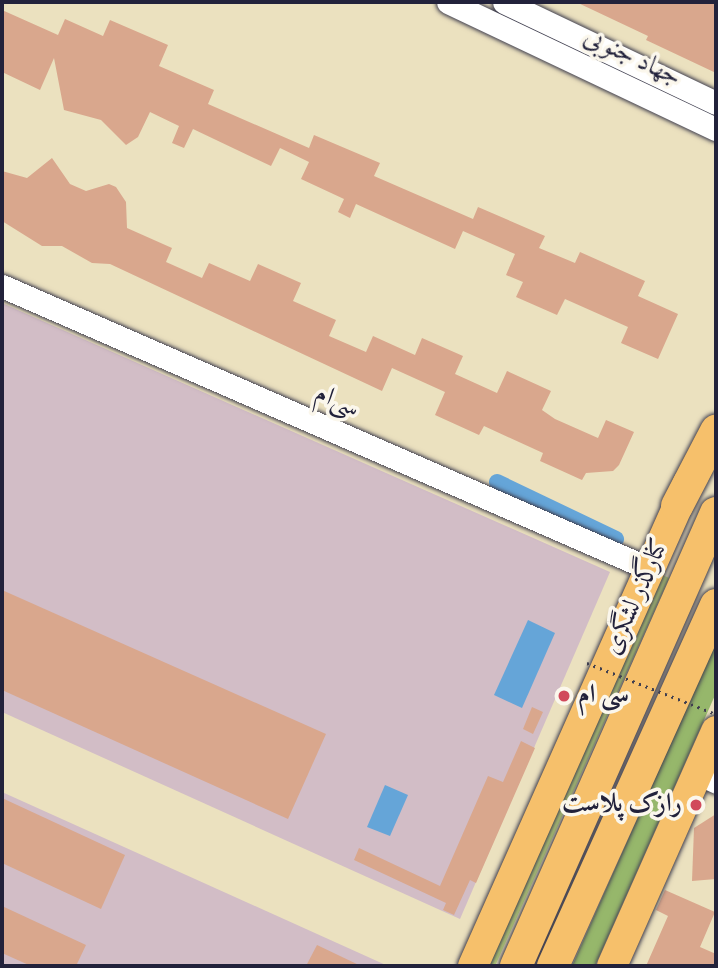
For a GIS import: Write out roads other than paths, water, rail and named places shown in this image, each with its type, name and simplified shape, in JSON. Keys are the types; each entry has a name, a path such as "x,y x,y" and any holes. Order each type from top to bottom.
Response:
{"highway":[{"path":"677,506 716,431"},
{"path":"516,966 716,513"},
{"path":"553,966 716,605"}],"main road":[{"name":"کنارگذر لشگری","path":"473,966 716,419"},
{"path":"611,966 706,780 716,732"}],"street":[{"name":"جهاد جنوبی","path":"448,2 716,129"},
{"name":"جهاد جنوبی","path":"504,2 716,103"},
{"name":"سی‌ام","path":"2,286 650,569"}],"water":[{"path":"528,620 555,633 522,708 494,695"},
{"path":"385,785 408,795 390,836 367,827"}],"waterway":[{"path":"497,482 616,539"}],"place":[{"name":"سی ام","path":"564,696"},
{"name":"رازک پلاست","path":"696,805"}]}
